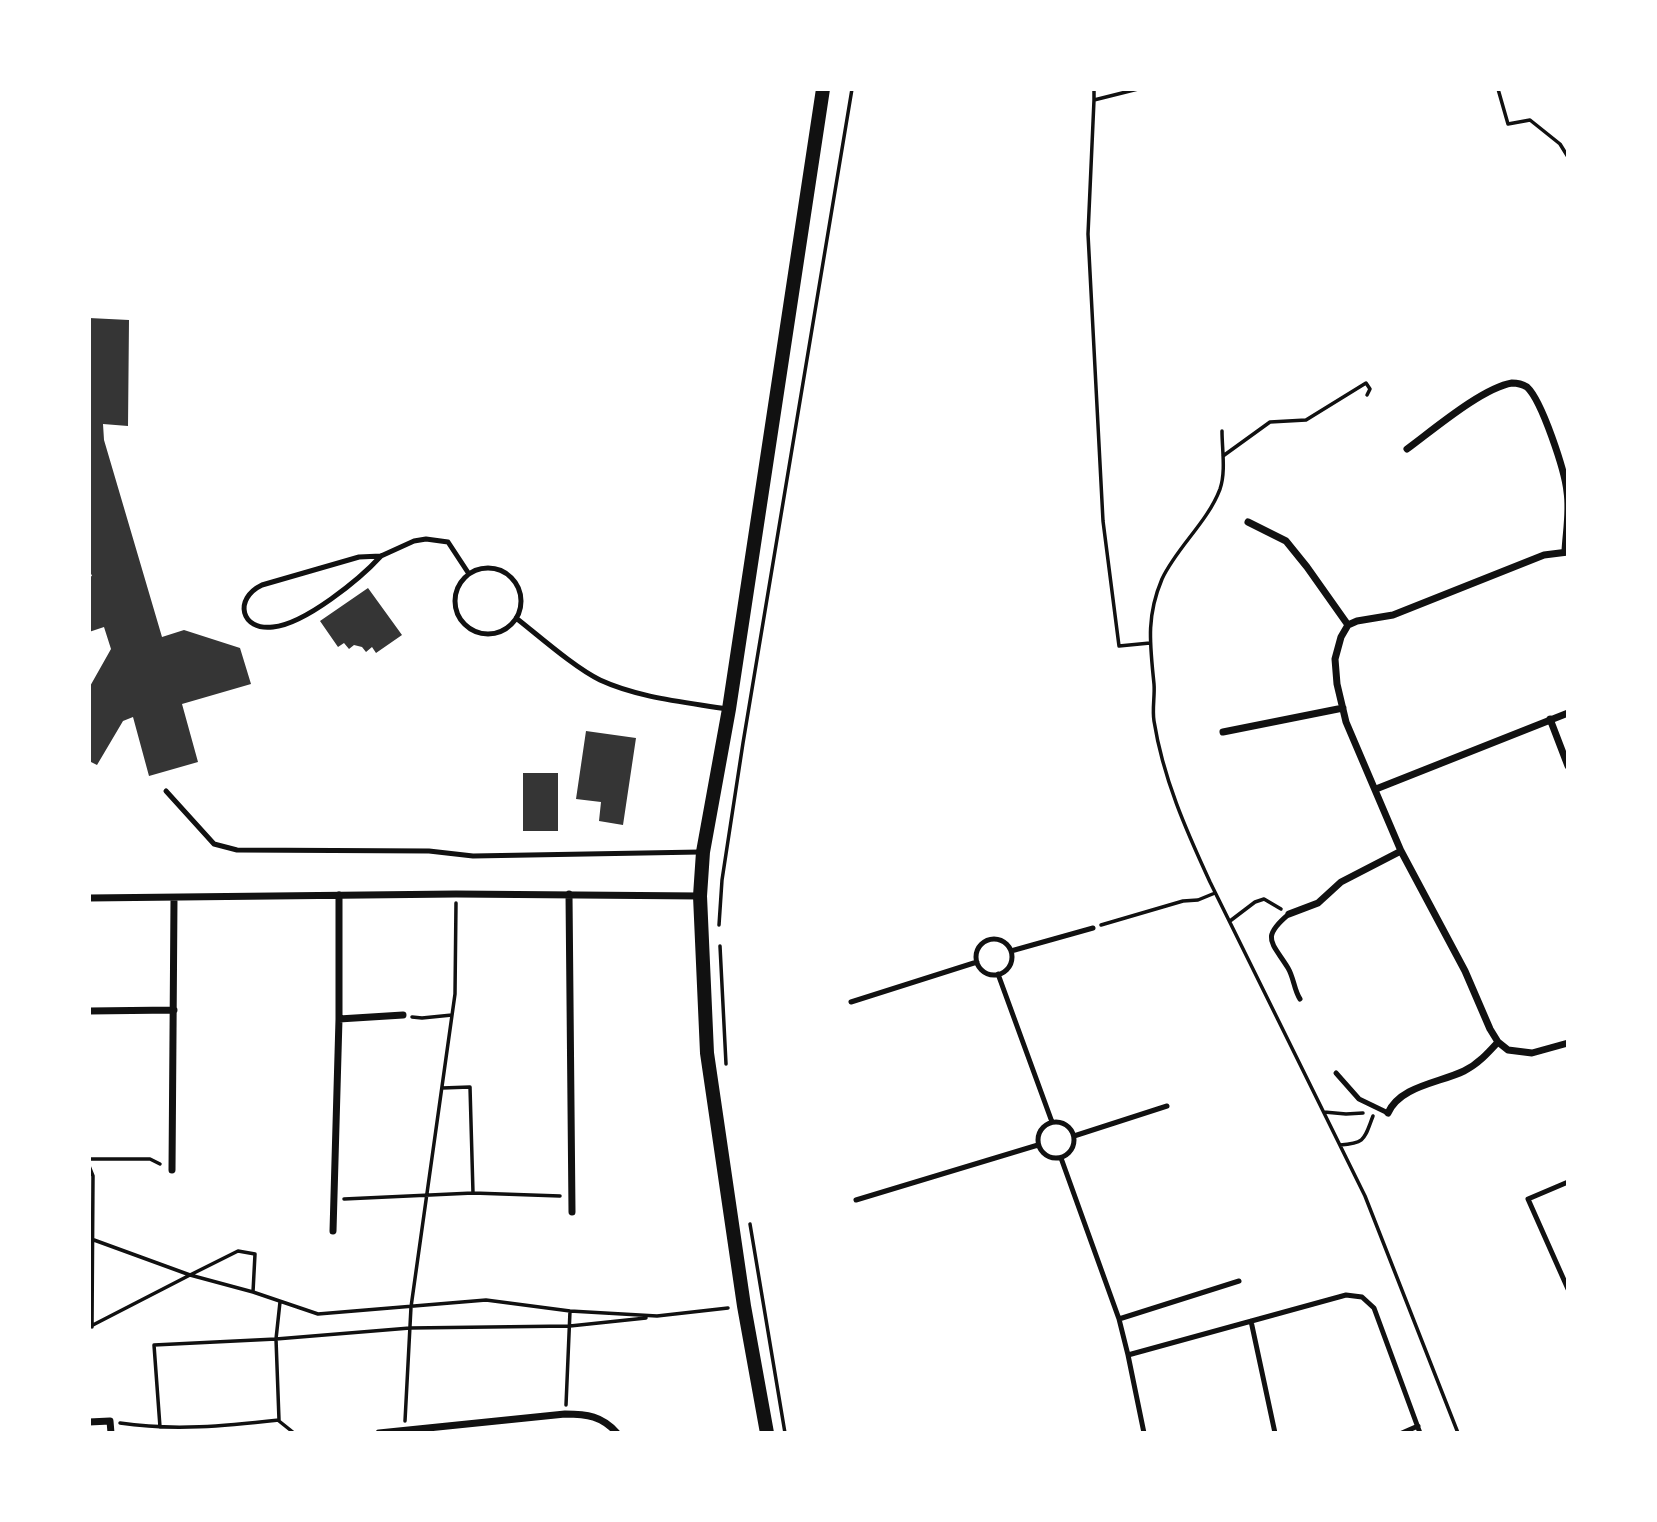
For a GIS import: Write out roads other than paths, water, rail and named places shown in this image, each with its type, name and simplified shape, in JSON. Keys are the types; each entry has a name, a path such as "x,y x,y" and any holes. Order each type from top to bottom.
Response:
{"main road":[{"path":"767,1433 744,1306 708,1053 700,896 703,852 729,709 823,89"}],"street":[{"path":"1407,449 1481,396 1498,387 1514,383 1527,388 1540,411 1565,480 1568,493 1566,552 1544,555 1392,615 1348,625 1341,637 1335,659 1337,684 1346,722 1401,851 1450,940 1498,1042 1508,1050 1532,1053 1568,1044"},
{"path":"1248,522 1286,541 1348,625"},
{"path":"1223,732 1343,708"},
{"path":"1376,789 1568,713"},
{"path":"1550,719 1568,766"},
{"path":"1289,914 1318,903 1340,882 1401,851"},
{"path":"89,898 456,894 700,896"},
{"path":"569,894 572,1212"},
{"path":"333,1231 339,1019 339,895"},
{"path":"172,1170 174,899"},
{"path":"89,1011 174,1010"},
{"path":"339,1019 403,1016"},
{"path":"1388,1113 1393,1102 1404,1095 1475,1065 1498,1042"},
{"path":"379,1433 565,1414 591,1414 608,1423 617,1433"},
{"path":"89,1422 110,1422 111,1433"}],"lane":[{"path":"382,556 341,561 262,585 252,590 245,598 247,618 256,626 271,628 286,625 306,615 365,574 382,556 414,541 426,539 448,542 469,574"},
{"path":"484,568 495,569 506,573 520,590 521,602 516,618 505,630 485,635 466,626 455,608 455,597 458,587 469,574 484,568"},
{"path":"516,618 596,678 647,695 729,709"},
{"path":"166,791 214,844 237,850 429,850 473,856 703,852"},
{"path":"1289,914 1275,925 1271,940 1272,946 1289,970 1300,999"},
{"path":"1011,951 1093,928"},
{"path":"992,938 1004,941 1011,951 1011,963 1004,972 998,974 987,973 977,962 978,948 992,938"},
{"path":"851,1002 977,962"},
{"path":"998,974 1052,1122"},
{"path":"1336,1073 1359,1099 1388,1113"},
{"path":"1074,1136 1167,1106"},
{"path":"1052,1122 1068,1126 1074,1136 1070,1152 1061,1158 1049,1158 1040,1151 1038,1145 1038,1133 1052,1122"},
{"path":"856,1200 1038,1145"},
{"path":"1061,1158 1119,1319 1143,1433"},
{"path":"1568,1182 1528,1199 1568,1290"},
{"path":"1119,1319 1239,1281"},
{"path":"1128,1355 1346,1294 1362,1297 1374,1308 1419,1429 1402,1433"},
{"path":"1251,1321 1275,1433"}]}
